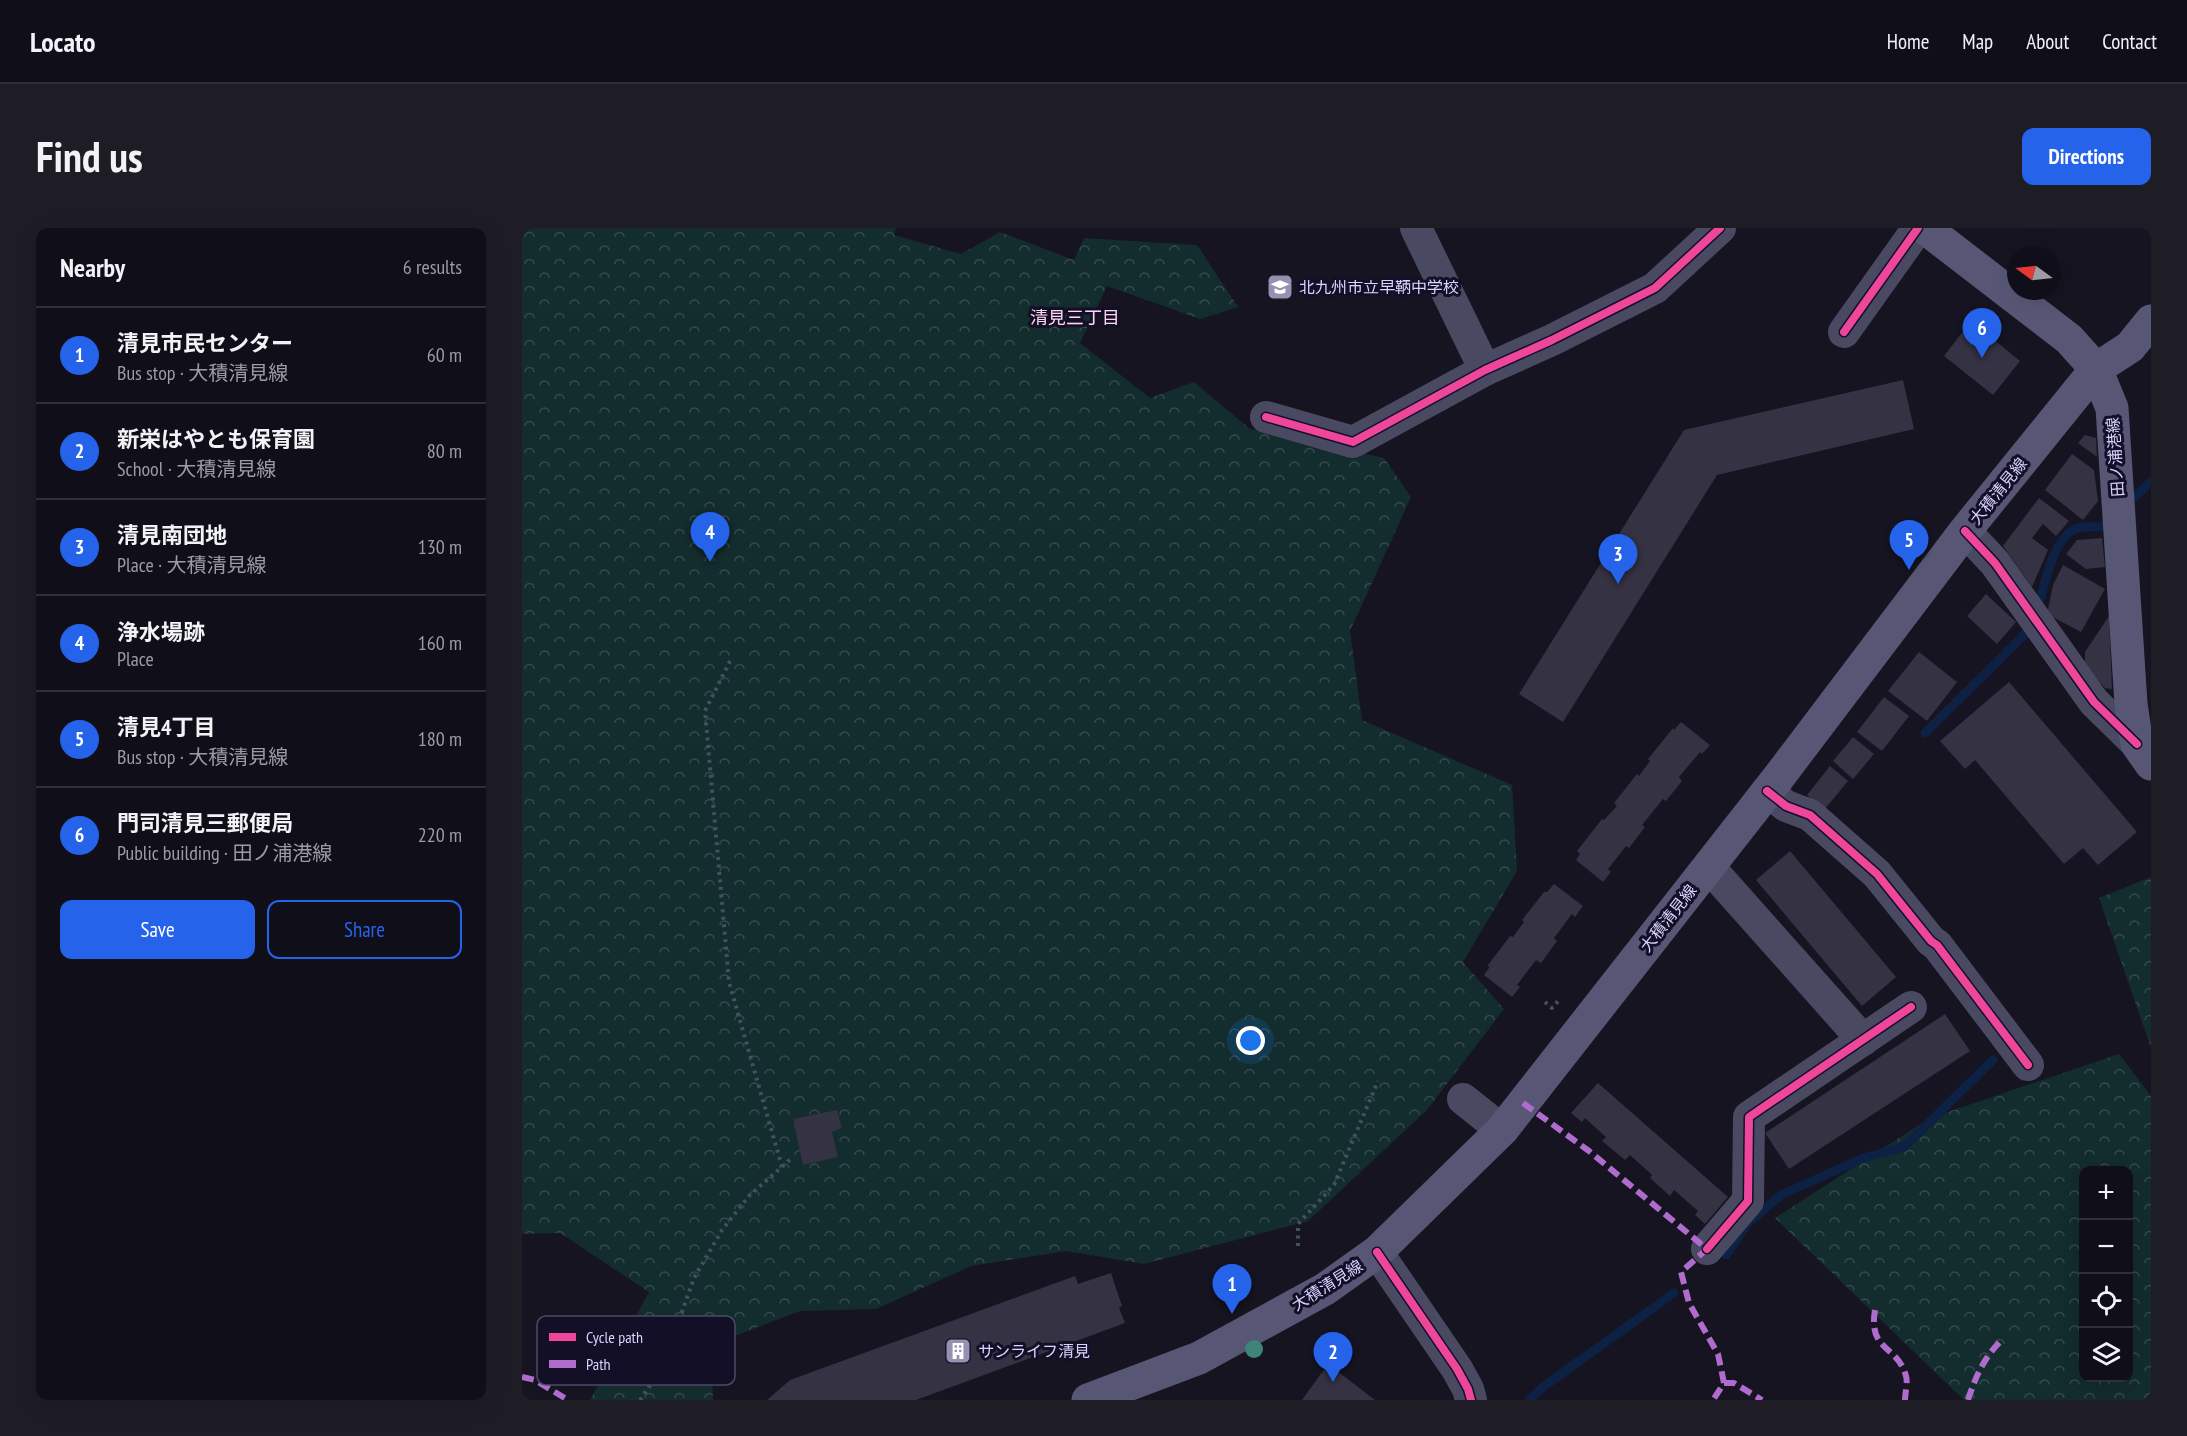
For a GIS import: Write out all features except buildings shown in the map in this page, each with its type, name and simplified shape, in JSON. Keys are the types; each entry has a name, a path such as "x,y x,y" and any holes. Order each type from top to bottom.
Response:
{"main road":[{"name":"田ノ浦港線","path":"1931,230 2069,339 2096,369 2112,408 2132,704 2144,754"},
{"name":"大積清見線","path":"1088,1400 1199,1358 1325,1289 1377,1252 1502,1131 1709,867 1965,531 2096,369 2130,347 2151,321"}],"street":[{"path":"1416,228 1485,370"},
{"path":"1844,332 1931,230"},
{"path":"1266,417 1353,442 1485,370 1552,340 1655,288 1701,234"},
{"path":"1965,531 1995,563 2094,702 2144,754"},
{"path":"1767,791 1786,806 1810,815 1877,874 1931,941 1937,945 2028,1065"},
{"path":"1709,867 1863,1040"},
{"path":"1707,1249 1748,1201 1749,1117 1911,1007"},
{"path":"1463,1099 1502,1131"},
{"path":"1377,1252 1457,1369 1471,1400"}],"path":[{"path":"730,661 705,711 729,982 782,1167"},
{"path":"1545,1002 1552,1008 1560,999"},
{"path":"1298,1246 1298,1224 1334,1185 1378,1081"},
{"path":"680,1316 694,1278 717,1240 749,1196 793,1157"},
{"path":"640,1400 650,1385"}],"green space":[{"path":"522,228 896,228 894,235 961,254 1000,232 1074,260 1084,238 1197,245 1238,307 1200,319 1107,286 1080,343 1150,398 1194,382 1250,429 1384,458 1411,497 1350,631 1362,720 1512,785 1517,871 1463,962 1504,1009 1427,1110 1308,1221 1144,1264 1066,1251 971,1266 876,1309 800,1311 735,1336 735,1316 636,1316 649,1292 560,1233 522,1234"},
{"path":"2151,877 2151,1048 2099,898"},
{"path":"2119,1054 2151,1096 2151,1400 1964,1400 1775,1218 1930,1118"},
{"path":"598,1385 712,1385 713,1400 590,1400"}],"waterway":[{"path":"2126,504 2151,482"},
{"path":"2037,608 2054,554 2066,536 2080,527 2102,527 2112,518"},
{"path":"1925,733 2025,634 2030,623"},
{"path":"1726,1255 1748,1223 1781,1195 1863,1158 1904,1147 1993,1060"},
{"path":"1529,1400 1543,1387 1674,1293"}],"marked path":[{"path":"1523,1103 1589,1151 1707,1249 1681,1272 1689,1303 1718,1354 1724,1383 1713,1400"},
{"path":"1875,1310 1874,1324 1879,1341 1896,1358 1906,1376 1905,1400"},
{"path":"1968,1400 1981,1368 2001,1341"},
{"path":"522,1377 537,1381"},
{"path":"1724,1383 1734,1383 1762,1400"},
{"path":"543,1385 568,1400"}],"cycle path":[{"path":"1266,417 1353,442 1485,370 1552,340 1655,288 1720,228"},
{"path":"1844,332 1918,228"},
{"path":"1965,531 1995,563 2094,702 2137,744"},
{"path":"1767,791 1786,806 1810,815 1877,874 1931,941 1937,945 2028,1065"},
{"path":"1707,1249 1748,1201 1749,1117 1911,1007"},
{"path":"1377,1252 1457,1369 1471,1400"}],"place":[{"name":"北九州市立早鞆中学校","path":"1280,287"},
{"name":"門司清見三郵便局","path":"1982,358"},
{"name":"浄水場跡","path":"710,562"},
{"name":"清見4丁目","path":"1909,570"},
{"name":"清見南団地","path":"1618,584"},
{"name":"清見市民センター","path":"1232,1314"},
{"name":"サンライフ清見","path":"958,1351"},
{"name":"新栄はやとも保育園","path":"1333,1382"}],"district":[{"name":"清見三丁目","path":"1075,317"}]}
